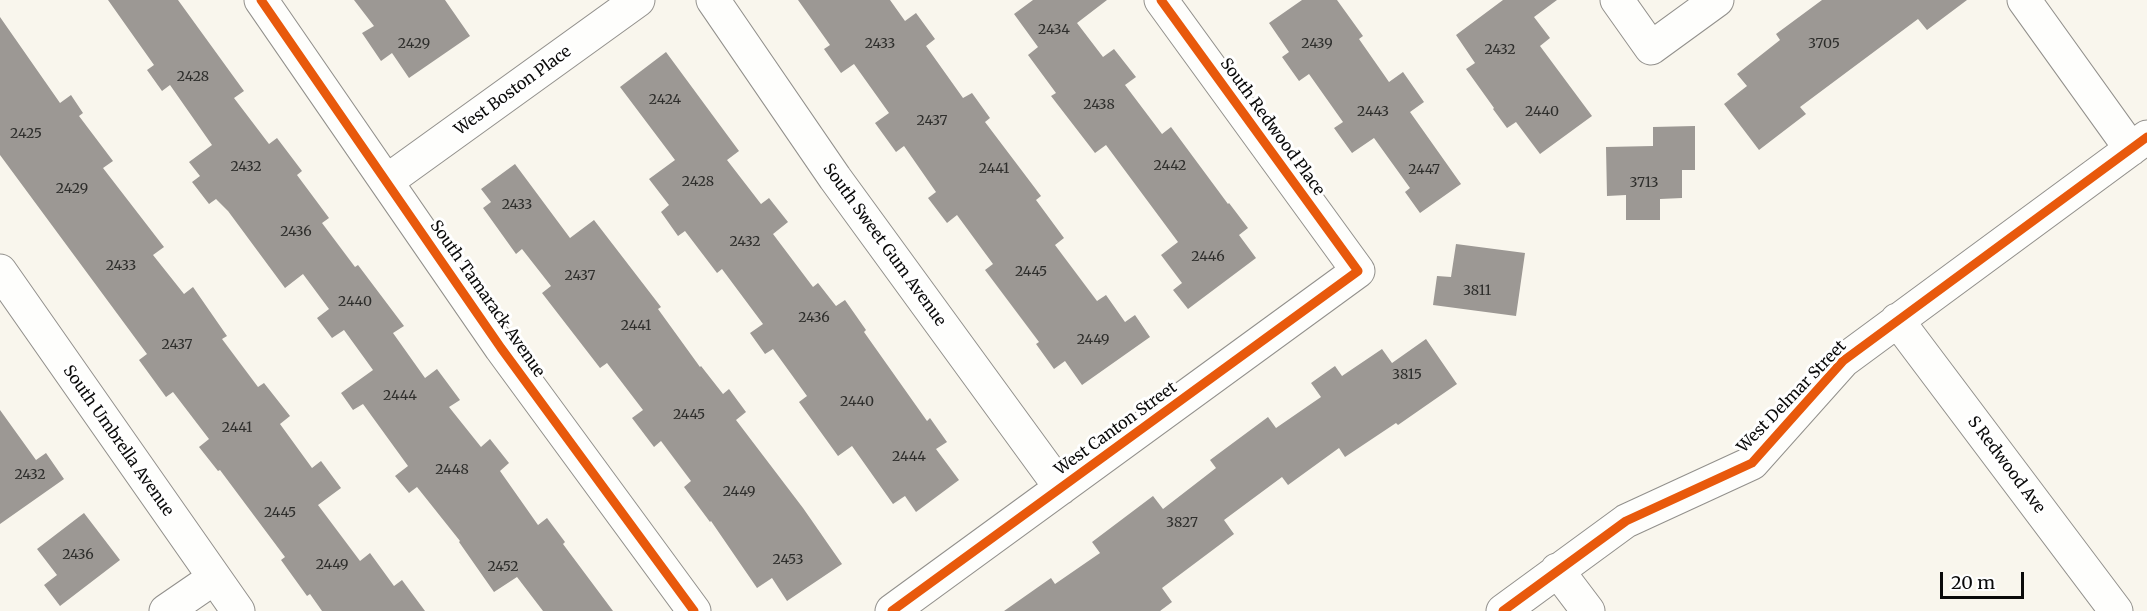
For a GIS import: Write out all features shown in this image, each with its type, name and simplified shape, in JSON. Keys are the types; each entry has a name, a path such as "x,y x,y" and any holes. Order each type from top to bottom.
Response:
{"street":[{"name":"South Tamarack Avenue","path":"261,0 501,348 694,611"},
{"name":"West Boston Place","path":"387,181 638,0"},
{"name":"South Sweet Gum Avenue","path":"712,0 835,178 1061,488"},
{"name":"South Redwood Place","path":"1161,0 1358,271"},
{"path":"1617,0 1651,48 1717,0"},
{"path":"2024,0 2139,143"},
{"name":"West Delmar Street","path":"1503,611 1626,521 1752,463 1843,361 2139,143"},
{"name":"South Umbrella Avenue","path":"0,271 238,611"},
{"name":"West Canton Street","path":"892,611 1358,271"},
{"name":"S Redwood Ave","path":"1897,320 2116,611"},
{"path":"1557,570 1587,611"},
{"path":"166,611 214,578"}],"building":[{"path":"108,0 178,0 244,91 234,98 269,144 277,138 302,171 297,175 329,218 322,223 355,267 358,265 404,326 393,333 425,378 437,369 460,400 449,407 481,447 490,439 509,463 500,471 538,525 547,518 565,542 563,544 613,611 543,611 517,577 494,592 460,541 417,487 409,493 395,476 408,466 363,404 353,410 341,393 373,370 344,330 332,338 317,318 329,309 303,274 285,288 228,211 216,199 209,204 192,182 200,176 189,162 212,145 170,85 162,91 147,70 154,65"},
{"path":"354,0 445,0 470,36 409,78 392,53 381,61 362,33 374,26"},
{"path":"798,0 890,0 905,21 916,13 935,39 926,46 963,98 972,93 990,118 985,122 1041,196 1036,200 1064,238 1055,245 1097,301 1106,295 1125,322 1135,315 1150,337 1082,385 1065,361 1054,369 1036,344 1039,342 985,270 993,264 957,215 947,223 928,198 936,192 904,146 896,152 875,123 889,113 854,64 841,73 824,49 830,45"},
{"path":"1033,0 1107,0 1077,23 1103,57 1114,49 1136,77 1125,85 1162,134 1171,127 1248,228 1239,235 1256,258 1188,309 1173,290 1182,283 1161,255 1178,242 1106,145 1095,153 1051,96 1056,93 1028,55 1038,47 1014,14"},
{"path":"1302,0 1337,0 1363,36 1359,39 1389,82 1403,72 1424,102 1410,112 1461,184 1420,213 1405,192 1410,188 1374,138 1352,153 1334,128 1343,122 1309,74 1299,81 1282,57 1289,52 1269,23"},
{"path":"1503,0 1557,0 1534,17 1550,38 1540,46 1592,116 1540,154 1516,122 1507,128 1493,109 1466,69 1475,63 1456,35"},
{"path":"1822,0 1967,0 1927,30 1918,19 1800,107 1806,114 1759,150 1724,104 1747,86 1737,74 1780,40 1776,34"},
{"path":"0,17 60,103 71,95 83,113 79,116 113,161 103,168 164,247 153,255 184,294 193,287 227,336 222,339 258,387 264,383 290,416 280,424 312,468 321,461 341,488 318,505 360,561 370,553 394,586 402,580 425,611 322,611 310,594 307,596 281,560 285,557 220,470 218,471 199,447 209,439 173,392 166,397 139,360 147,354 0,155"},
{"path":"666,52 739,151 727,160 761,204 769,198 788,222 773,234 813,287 818,283 836,306 845,300 866,330 864,332 927,421 930,418 947,442 936,449 959,480 916,512 905,496 893,504 852,446 838,456 799,402 807,396 773,349 765,354 750,333 763,324 722,269 717,273 685,231 678,236 661,212 669,205 649,179 675,160 620,87"},
{"path":"1695,126 1695,170 1682,170 1682,198 1660,199 1660,220 1626,220 1626,195 1607,196 1606,147 1653,146 1653,127"},
{"path":"515,164 570,238 594,220 661,307 658,309 700,367 723,394 729,389 746,412 736,420 842,564 787,601 772,578 757,588 711,521 684,487 691,481 661,441 654,447 632,418 643,410 607,363 600,368 542,293 551,286 522,249 516,254 483,208 491,202 481,189"},
{"path":"1456,244 1525,253 1516,316 1433,305 1437,276 1451,277"},
{"path":"1426,339 1457,384 1398,425 1396,423 1345,457 1339,448 1288,485 1282,477 1224,520 1234,534 1162,588 1172,602 1160,611 1004,611 1051,578 1055,584 1100,553 1092,542 1153,496 1163,509 1216,468 1210,460 1268,417 1276,428 1321,397 1311,383 1335,366 1342,376 1382,349 1392,363"},
{"path":"0,410 36,460 46,453 64,479 0,524"},
{"path":"84,513 120,560 60,606 44,585 57,575 37,549"}],"cycle path":[{"path":"261,0 501,348 694,611"},
{"path":"892,611 1358,271 1161,0"},
{"path":"1503,611 1626,521 1752,463 1843,361 2147,137"}]}
